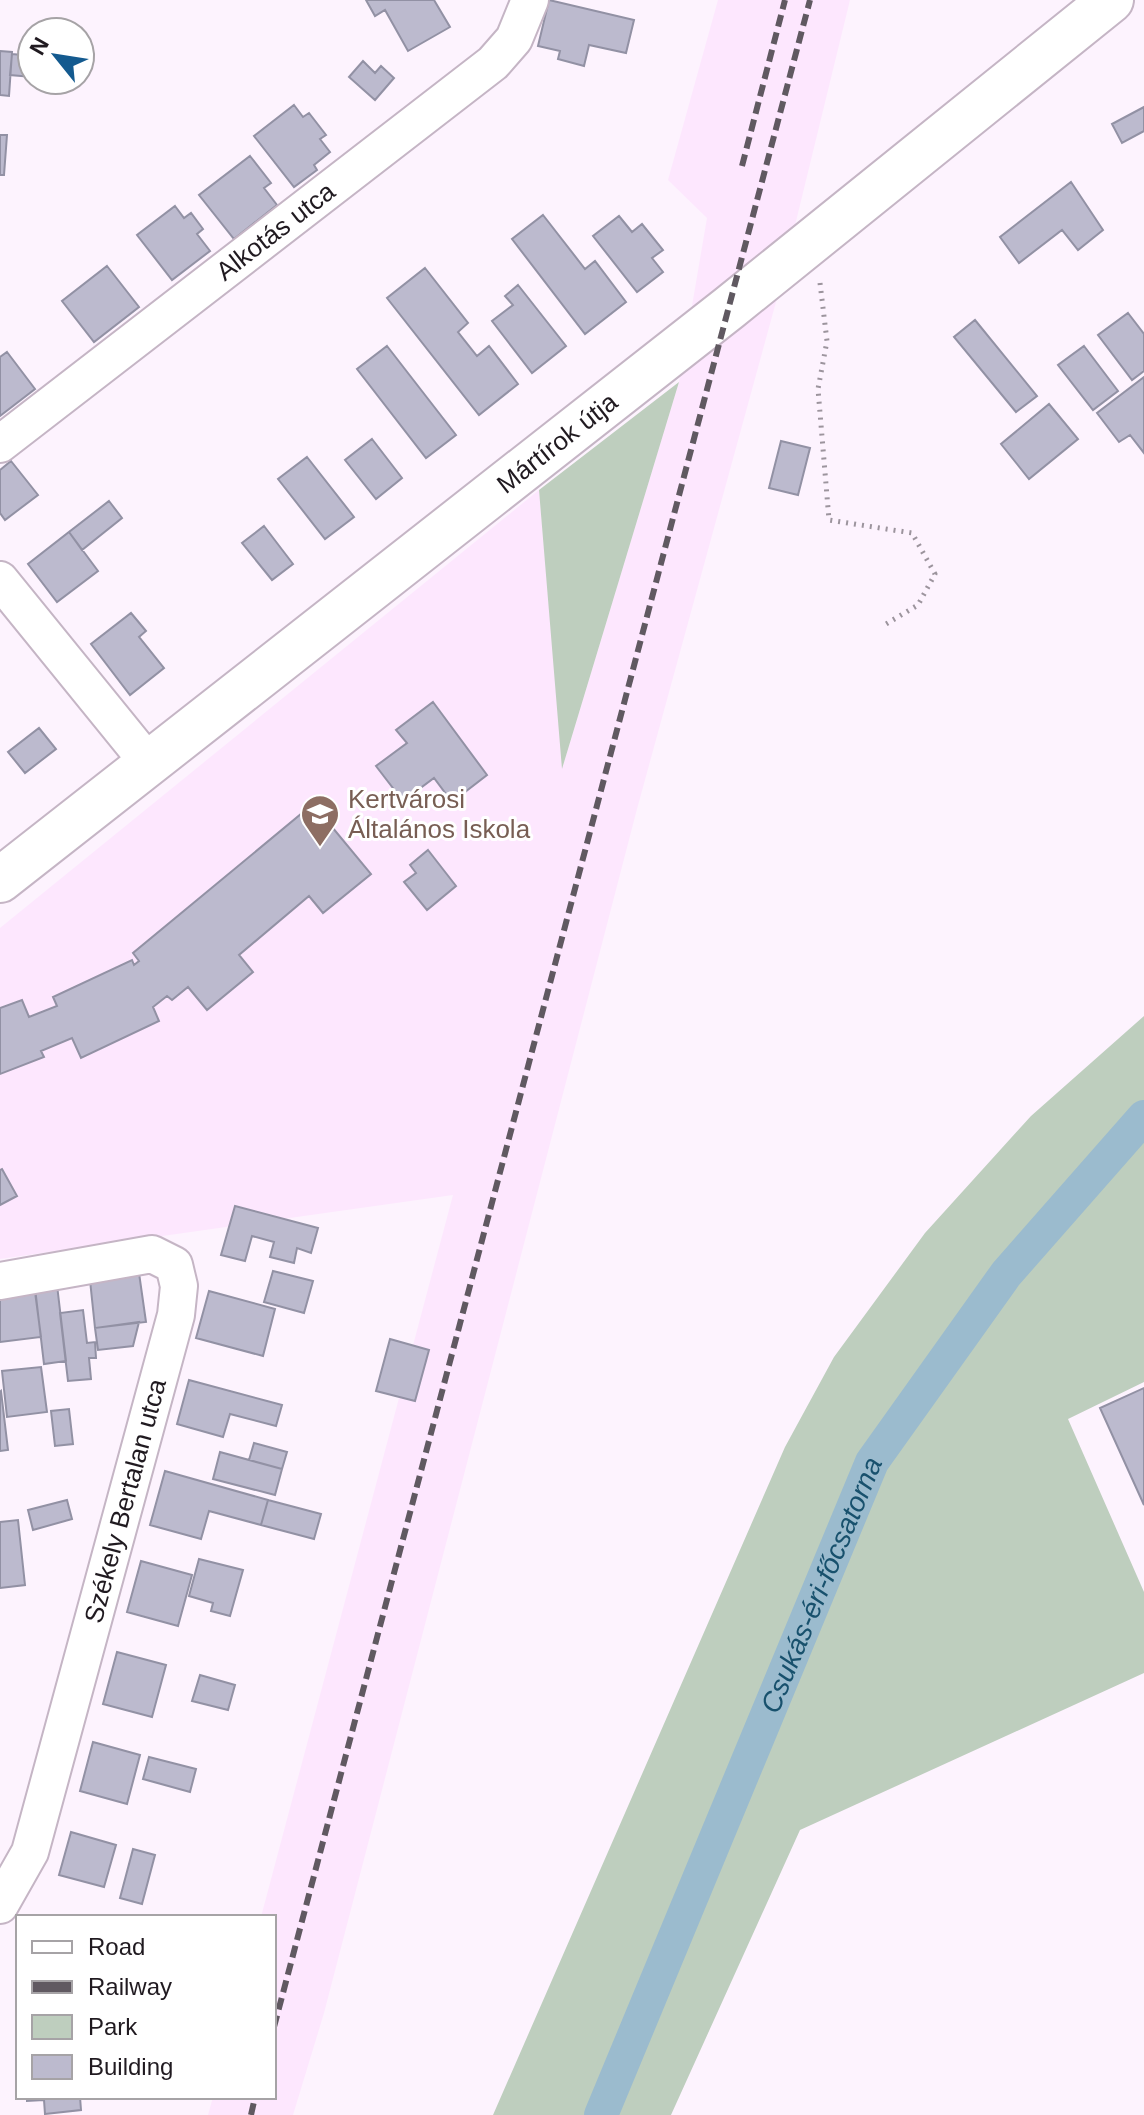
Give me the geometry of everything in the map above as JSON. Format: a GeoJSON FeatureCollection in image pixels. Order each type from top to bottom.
{"type":"FeatureCollection","features":[{"type":"Feature","properties":{"kind":"street","name":"Alkotás utca"},"geometry":{"type":"LineString","coordinates":[[0,444],[493,63],[514,39],[530,0]]}},
{"type":"Feature","properties":{"kind":"street","name":"Mártírok útja"},"geometry":{"type":"LineString","coordinates":[[0,880],[147,761],[811,243],[1111,0]]}},
{"type":"Feature","properties":{"kind":"street"},"geometry":{"type":"LineString","coordinates":[[0,580],[147,761]]}},
{"type":"Feature","properties":{"kind":"street","name":"Székely Bertalan utca"},"geometry":{"type":"LineString","coordinates":[[0,1281],[152,1254],[174,1265],[179,1286],[176,1315],[30,1852],[0,1905]]}},
{"type":"Feature","properties":{"kind":"path"},"geometry":{"type":"LineString","coordinates":[[811,243],[827,341],[818,389],[829,520],[912,533],[935,574],[918,605],[886,624]]}},
{"type":"Feature","properties":{"kind":"shaded area"},"geometry":{"type":"Polygon","coordinates":[[[718,0],[850,0],[779,291],[637,809],[324,2013],[293,2115],[208,2115],[212,2099],[276,2099],[276,1915],[262,1915],[453,1195],[0,1259],[0,928],[539,490],[563,766],[679,382],[707,218],[668,180],[718,0]]]}},
{"type":"Feature","properties":{"kind":"green space"},"geometry":{"type":"Polygon","coordinates":[[[679,382],[562,769],[539,490],[679,382]]]}},
{"type":"Feature","properties":{"kind":"green space"},"geometry":{"type":"Polygon","coordinates":[[[1144,1016],[1144,1382],[1068,1419],[1144,1592],[1144,1673],[800,1830],[671,2115],[493,2115],[785,1447],[834,1357],[925,1233],[1031,1116],[1144,1016]]]}},
{"type":"Feature","properties":{"kind":"building"},"geometry":{"type":"Polygon","coordinates":[[[366,0],[434,0],[450,27],[408,51],[385,10],[375,16],[366,0]]]}},
{"type":"Feature","properties":{"kind":"building"},"geometry":{"type":"Polygon","coordinates":[[[549,0],[634,20],[626,53],[589,45],[584,66],[558,59],[560,51],[538,46],[549,0]]]}},
{"type":"Feature","properties":{"kind":"building"},"geometry":{"type":"Polygon","coordinates":[[[0,51],[12,52],[9,96],[0,95],[0,51]]]}},
{"type":"Feature","properties":{"kind":"building"},"geometry":{"type":"Polygon","coordinates":[[[12,54],[16,54],[16,76],[10,75],[12,54]]]}},
{"type":"Feature","properties":{"kind":"building"},"geometry":{"type":"Polygon","coordinates":[[[363,61],[375,73],[381,66],[394,78],[375,100],[349,77],[363,61]]]}},
{"type":"Feature","properties":{"kind":"building"},"geometry":{"type":"Polygon","coordinates":[[[294,105],[303,117],[309,113],[326,135],[320,139],[330,152],[314,165],[317,170],[294,187],[254,136],[294,105]]]}},
{"type":"Feature","properties":{"kind":"building"},"geometry":{"type":"Polygon","coordinates":[[[1144,107],[1144,131],[1122,143],[1112,124],[1144,107]]]}},
{"type":"Feature","properties":{"kind":"building"},"geometry":{"type":"Polygon","coordinates":[[[0,135],[7,135],[4,175],[0,175],[0,135]]]}},
{"type":"Feature","properties":{"kind":"building"},"geometry":{"type":"Polygon","coordinates":[[[250,156],[271,183],[264,188],[277,205],[234,239],[199,195],[250,156]]]}},
{"type":"Feature","properties":{"kind":"building"},"geometry":{"type":"Polygon","coordinates":[[[1071,182],[1103,230],[1078,250],[1062,230],[1019,263],[1000,237],[1071,182]]]}},
{"type":"Feature","properties":{"kind":"building"},"geometry":{"type":"Polygon","coordinates":[[[175,206],[184,218],[191,213],[203,229],[197,234],[210,251],[172,280],[137,235],[175,206]]]}},
{"type":"Feature","properties":{"kind":"building"},"geometry":{"type":"Polygon","coordinates":[[[543,215],[585,269],[595,261],[626,302],[585,334],[512,239],[543,215]]]}},
{"type":"Feature","properties":{"kind":"building"},"geometry":{"type":"Polygon","coordinates":[[[619,216],[632,232],[642,224],[663,250],[652,258],[663,272],[637,292],[593,236],[619,216]]]}},
{"type":"Feature","properties":{"kind":"building"},"geometry":{"type":"Polygon","coordinates":[[[107,266],[139,307],[94,342],[62,301],[107,266]]]}},
{"type":"Feature","properties":{"kind":"building"},"geometry":{"type":"Polygon","coordinates":[[[425,268],[468,323],[458,332],[477,356],[489,346],[518,384],[479,415],[387,298],[425,268]]]}},
{"type":"Feature","properties":{"kind":"building"},"geometry":{"type":"Polygon","coordinates":[[[518,285],[566,346],[532,373],[492,321],[513,305],[505,296],[518,285]]]}},
{"type":"Feature","properties":{"kind":"building"},"geometry":{"type":"Polygon","coordinates":[[[1128,313],[1144,334],[1144,371],[1132,380],[1098,335],[1128,313]]]}},
{"type":"Feature","properties":{"kind":"building"},"geometry":{"type":"Polygon","coordinates":[[[975,320],[1037,396],[1016,412],[954,337],[975,320]]]}},
{"type":"Feature","properties":{"kind":"building"},"geometry":{"type":"Polygon","coordinates":[[[387,346],[456,435],[426,458],[357,369],[387,346]]]}},
{"type":"Feature","properties":{"kind":"building"},"geometry":{"type":"Polygon","coordinates":[[[1084,346],[1118,391],[1093,410],[1058,365],[1084,346]]]}},
{"type":"Feature","properties":{"kind":"building"},"geometry":{"type":"Polygon","coordinates":[[[7,352],[35,389],[0,416],[0,357],[7,352]]]}},
{"type":"Feature","properties":{"kind":"building"},"geometry":{"type":"Polygon","coordinates":[[[1144,377],[1144,453],[1130,435],[1119,442],[1097,413],[1144,377]]]}},
{"type":"Feature","properties":{"kind":"building"},"geometry":{"type":"Polygon","coordinates":[[[1049,404],[1078,439],[1029,479],[1001,444],[1049,404]]]}},
{"type":"Feature","properties":{"kind":"building"},"geometry":{"type":"Polygon","coordinates":[[[372,439],[402,478],[376,499],[345,460],[372,439]]]}},
{"type":"Feature","properties":{"kind":"building"},"geometry":{"type":"Polygon","coordinates":[[[781,441],[810,448],[798,495],[769,488],[781,441]]]}},
{"type":"Feature","properties":{"kind":"building"},"geometry":{"type":"Polygon","coordinates":[[[307,457],[354,517],[325,539],[278,479],[307,457]]]}},
{"type":"Feature","properties":{"kind":"building"},"geometry":{"type":"Polygon","coordinates":[[[11,461],[38,495],[5,520],[0,513],[0,470],[11,461]]]}},
{"type":"Feature","properties":{"kind":"building"},"geometry":{"type":"Polygon","coordinates":[[[109,501],[122,518],[82,550],[69,532],[109,501]]]}},
{"type":"Feature","properties":{"kind":"building"},"geometry":{"type":"Polygon","coordinates":[[[264,526],[293,564],[272,580],[242,543],[264,526]]]}},
{"type":"Feature","properties":{"kind":"building"},"geometry":{"type":"Polygon","coordinates":[[[69,532],[98,571],[57,602],[28,564],[69,532]]]}},
{"type":"Feature","properties":{"kind":"building"},"geometry":{"type":"Polygon","coordinates":[[[131,613],[146,631],[139,637],[164,668],[130,695],[91,644],[131,613]]]}},
{"type":"Feature","properties":{"kind":"building"},"geometry":{"type":"Polygon","coordinates":[[[433,702],[487,775],[452,802],[434,778],[403,801],[376,766],[407,743],[396,730],[433,702]]]}},
{"type":"Feature","properties":{"kind":"building"},"geometry":{"type":"Polygon","coordinates":[[[39,728],[56,749],[25,773],[8,752],[39,728]]]}},
{"type":"Feature","properties":{"kind":"building"},"geometry":{"type":"Polygon","coordinates":[[[313,804],[371,874],[323,913],[309,896],[239,955],[253,972],[207,1010],[188,987],[172,1000],[167,996],[153,1007],[159,1021],[81,1058],[72,1038],[41,1051],[44,1057],[0,1074],[0,1008],[22,1000],[29,1017],[57,1006],[53,997],[132,960],[134,965],[139,961],[133,953],[313,804]]]}},
{"type":"Feature","properties":{"kind":"building"},"geometry":{"type":"Polygon","coordinates":[[[428,850],[456,886],[427,910],[404,882],[416,873],[410,865],[428,850]]]}},
{"type":"Feature","properties":{"kind":"building"},"geometry":{"type":"Polygon","coordinates":[[[0,1170],[17,1196],[0,1205],[0,1170]]]}},
{"type":"Feature","properties":{"kind":"building"},"geometry":{"type":"Polygon","coordinates":[[[235,1206],[318,1228],[311,1253],[297,1248],[294,1263],[270,1257],[274,1242],[252,1236],[245,1261],[221,1255],[235,1206]]]}},
{"type":"Feature","properties":{"kind":"building"},"geometry":{"type":"Polygon","coordinates":[[[273,1271],[313,1281],[304,1313],[264,1302],[273,1271]]]}},
{"type":"Feature","properties":{"kind":"building"},"geometry":{"type":"Polygon","coordinates":[[[139,1273],[146,1322],[95,1328],[90,1280],[139,1273]]]}},
{"type":"Feature","properties":{"kind":"building"},"geometry":{"type":"Polygon","coordinates":[[[34,1284],[41,1337],[0,1342],[0,1289],[34,1284]]]}},
{"type":"Feature","properties":{"kind":"building"},"geometry":{"type":"Polygon","coordinates":[[[57,1285],[66,1361],[44,1364],[35,1288],[57,1285]]]}},
{"type":"Feature","properties":{"kind":"building"},"geometry":{"type":"Polygon","coordinates":[[[209,1291],[275,1309],[263,1356],[196,1338],[209,1291]]]}},
{"type":"Feature","properties":{"kind":"building"},"geometry":{"type":"Polygon","coordinates":[[[83,1310],[87,1343],[95,1342],[96,1358],[89,1358],[91,1379],[68,1381],[60,1313],[83,1310]]]}},
{"type":"Feature","properties":{"kind":"building"},"geometry":{"type":"Polygon","coordinates":[[[139,1322],[133,1346],[98,1350],[95,1328],[139,1322]]]}},
{"type":"Feature","properties":{"kind":"building"},"geometry":{"type":"Polygon","coordinates":[[[390,1339],[429,1350],[415,1401],[376,1391],[390,1339]]]}},
{"type":"Feature","properties":{"kind":"building"},"geometry":{"type":"Polygon","coordinates":[[[41,1367],[47,1412],[7,1417],[2,1371],[41,1367]]]}},
{"type":"Feature","properties":{"kind":"building"},"geometry":{"type":"Polygon","coordinates":[[[189,1380],[282,1405],[276,1426],[230,1414],[223,1437],[177,1424],[189,1380]]]}},
{"type":"Feature","properties":{"kind":"building"},"geometry":{"type":"Polygon","coordinates":[[[1144,1388],[1144,1505],[1100,1408],[1144,1388]]]}},
{"type":"Feature","properties":{"kind":"building"},"geometry":{"type":"Polygon","coordinates":[[[0,1392],[8,1450],[0,1451],[0,1392]]]}},
{"type":"Feature","properties":{"kind":"building"},"geometry":{"type":"Polygon","coordinates":[[[69,1409],[73,1444],[55,1446],[51,1411],[69,1409]]]}},
{"type":"Feature","properties":{"kind":"building"},"geometry":{"type":"Polygon","coordinates":[[[254,1443],[287,1452],[282,1469],[249,1460],[254,1443]]]}},
{"type":"Feature","properties":{"kind":"building"},"geometry":{"type":"Polygon","coordinates":[[[220,1452],[282,1469],[275,1495],[213,1479],[220,1452]]]}},
{"type":"Feature","properties":{"kind":"building"},"geometry":{"type":"Polygon","coordinates":[[[165,1471],[268,1500],[261,1525],[209,1511],[201,1539],[150,1525],[165,1471]]]}},
{"type":"Feature","properties":{"kind":"building"},"geometry":{"type":"Polygon","coordinates":[[[67,1500],[72,1519],[33,1530],[28,1510],[67,1500]]]}},
{"type":"Feature","properties":{"kind":"building"},"geometry":{"type":"Polygon","coordinates":[[[268,1500],[321,1514],[314,1539],[261,1525],[268,1500]]]}},
{"type":"Feature","properties":{"kind":"building"},"geometry":{"type":"Polygon","coordinates":[[[18,1520],[25,1585],[0,1588],[0,1522],[18,1520]]]}},
{"type":"Feature","properties":{"kind":"building"},"geometry":{"type":"Polygon","coordinates":[[[199,1559],[243,1570],[230,1616],[211,1611],[213,1603],[189,1596],[199,1559]]]}},
{"type":"Feature","properties":{"kind":"building"},"geometry":{"type":"Polygon","coordinates":[[[141,1561],[192,1575],[178,1626],[127,1612],[141,1561]]]}},
{"type":"Feature","properties":{"kind":"building"},"geometry":{"type":"Polygon","coordinates":[[[117,1652],[166,1665],[152,1717],[103,1704],[117,1652]]]}},
{"type":"Feature","properties":{"kind":"building"},"geometry":{"type":"Polygon","coordinates":[[[200,1675],[235,1685],[228,1710],[192,1701],[200,1675]]]}},
{"type":"Feature","properties":{"kind":"building"},"geometry":{"type":"Polygon","coordinates":[[[93,1742],[140,1755],[127,1804],[80,1791],[93,1742]]]}},
{"type":"Feature","properties":{"kind":"building"},"geometry":{"type":"Polygon","coordinates":[[[149,1757],[196,1769],[190,1792],[143,1779],[149,1757]]]}},
{"type":"Feature","properties":{"kind":"building"},"geometry":{"type":"Polygon","coordinates":[[[71,1832],[116,1845],[104,1887],[59,1875],[71,1832]]]}},
{"type":"Feature","properties":{"kind":"building"},"geometry":{"type":"Polygon","coordinates":[[[133,1849],[155,1855],[142,1904],[120,1898],[133,1849]]]}},
{"type":"Feature","properties":{"kind":"building"},"geometry":{"type":"Polygon","coordinates":[[[27,2099],[80,2099],[81,2110],[45,2114],[44,2100],[27,2099]]]}},
{"type":"Feature","properties":{"kind":"waterway","name":"Csukás-éri-főcsatorna"},"geometry":{"type":"LineString","coordinates":[[601,2115],[872,1462],[1006,1274],[1144,1117]]}},
{"type":"Feature","properties":{"kind":"railway"},"geometry":{"type":"LineString","coordinates":[[742,166],[785,0]]}},
{"type":"Feature","properties":{"kind":"railway"},"geometry":{"type":"LineString","coordinates":[[276,2019],[810,0]]}},
{"type":"Feature","properties":{"kind":"railway"},"geometry":{"type":"LineString","coordinates":[[251,2115],[255,2099]]}},
{"type":"Feature","properties":{"kind":"place","name":"Kertvárosi Általános Iskola"},"geometry":{"type":"Point","coordinates":[320,848]}}]}
